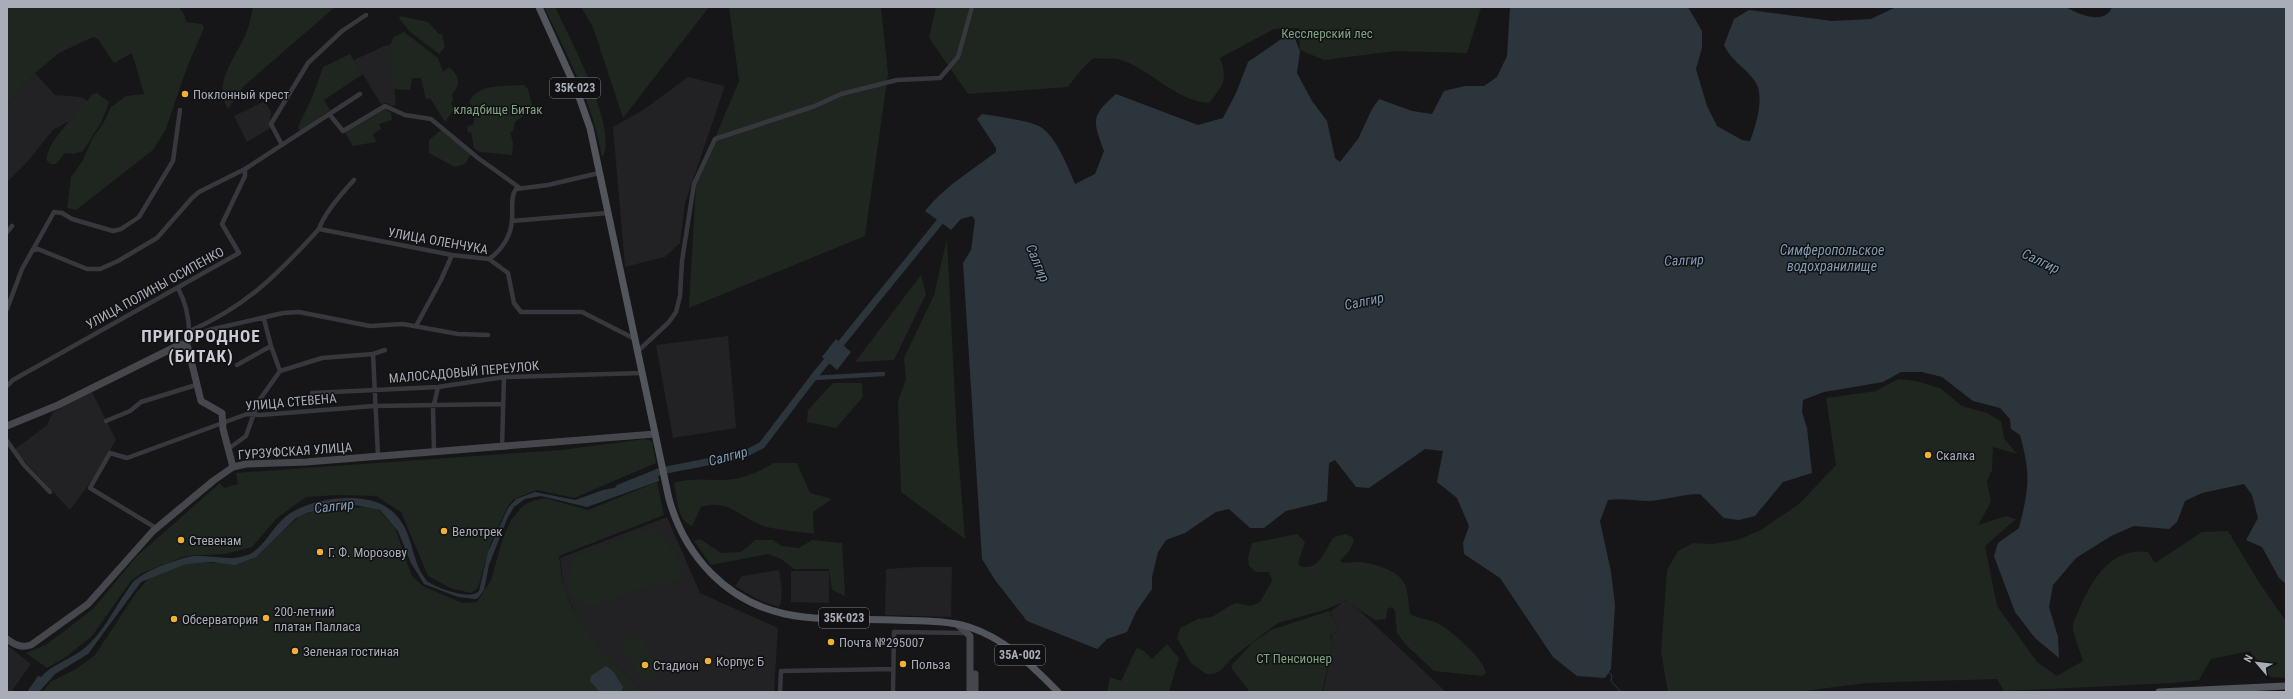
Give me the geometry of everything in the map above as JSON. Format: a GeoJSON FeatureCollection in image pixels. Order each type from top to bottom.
{"type":"FeatureCollection","features":[{"type":"Feature","properties":{"kind":"main road","name":"35К-023"},"geometry":{"type":"LineString","coordinates":[[539,7],[577,91],[590,128],[665,482],[674,516],[694,554],[719,582],[735,592],[770,609],[801,616],[958,625],[975,630],[1017,657],[1053,692]]}},
{"type":"Feature","properties":{"kind":"main road"},"geometry":{"type":"LineString","coordinates":[[7,426],[78,396],[181,344],[188,348],[201,401],[222,413],[228,449],[234,467]]}},
{"type":"Feature","properties":{"kind":"main road","name":"ГУРЗУФСКАЯ УЛИЦА"},"geometry":{"type":"LineString","coordinates":[[7,639],[17,646],[31,645],[79,611],[88,604],[156,528],[213,481],[234,467],[246,464],[502,448],[655,434]]}},
{"type":"Feature","properties":{"kind":"main road"},"geometry":{"type":"LineString","coordinates":[[958,625],[967,633],[970,643],[970,692]]}},
{"type":"Feature","properties":{"kind":"main road"},"geometry":{"type":"LineString","coordinates":[[975,630],[975,692]]}},
{"type":"Feature","properties":{"kind":"main road","name":"35А-002"},"geometry":{"type":"LineString","coordinates":[[975,630],[992,637],[1014,651],[1058,692]]}},
{"type":"Feature","properties":{"kind":"main road"},"geometry":{"type":"LineString","coordinates":[[2159,692],[2284,688]]}},
{"type":"Feature","properties":{"kind":"street"},"geometry":{"type":"LineString","coordinates":[[637,352],[669,322],[676,312],[680,296],[682,261],[694,184],[715,139],[815,106],[841,94],[898,80],[940,78],[958,57],[972,7]]}},
{"type":"Feature","properties":{"kind":"street"},"geometry":{"type":"LineString","coordinates":[[282,146],[271,124],[308,63],[342,31],[366,15]]}},
{"type":"Feature","properties":{"kind":"street"},"geometry":{"type":"LineString","coordinates":[[34,250],[38,249],[87,269],[100,269],[118,261],[157,238],[199,192],[245,169],[327,115],[330,115],[360,94]]}},
{"type":"Feature","properties":{"kind":"street"},"geometry":{"type":"LineString","coordinates":[[330,115],[343,131],[385,106],[405,115],[426,117],[437,123],[478,158],[520,188]]}},
{"type":"Feature","properties":{"kind":"street"},"geometry":{"type":"LineString","coordinates":[[7,309],[22,269],[54,212],[62,213],[72,219],[113,231],[121,229],[139,217],[173,161],[180,110]]}},
{"type":"Feature","properties":{"kind":"street","name":"УЛИЦА ПОЛИНЫ ОСИПЕНКО"},"geometry":{"type":"LineString","coordinates":[[7,386],[12,380],[239,253],[222,224],[245,176],[245,169]]}},
{"type":"Feature","properties":{"kind":"street"},"geometry":{"type":"LineString","coordinates":[[489,259],[503,246],[512,221],[513,194],[520,188],[548,185],[599,173]]}},
{"type":"Feature","properties":{"kind":"street"},"geometry":{"type":"LineString","coordinates":[[190,331],[217,319],[266,285],[319,229],[321,222],[354,180]]}},
{"type":"Feature","properties":{"kind":"street"},"geometry":{"type":"LineString","coordinates":[[512,221],[608,212]]}},
{"type":"Feature","properties":{"kind":"street"},"geometry":{"type":"LineString","coordinates":[[7,232],[12,226]]}},
{"type":"Feature","properties":{"kind":"street","name":"УЛИЦА ОЛЕНЧУКА"},"geometry":{"type":"LineString","coordinates":[[319,229],[452,255],[489,259],[508,274],[514,303],[521,312],[582,312],[634,339]]}},
{"type":"Feature","properties":{"kind":"street"},"geometry":{"type":"LineString","coordinates":[[416,326],[441,280],[452,255]]}},
{"type":"Feature","properties":{"kind":"street"},"geometry":{"type":"LineString","coordinates":[[178,288],[185,304],[190,331],[188,348]]}},
{"type":"Feature","properties":{"kind":"street"},"geometry":{"type":"LineString","coordinates":[[181,344],[209,330],[264,319],[283,313],[299,312],[370,326],[416,326],[443,332],[488,336]]}},
{"type":"Feature","properties":{"kind":"street"},"geometry":{"type":"LineString","coordinates":[[264,319],[271,346],[280,371]]}},
{"type":"Feature","properties":{"kind":"street"},"geometry":{"type":"LineString","coordinates":[[190,331],[196,337]]}},
{"type":"Feature","properties":{"kind":"street"},"geometry":{"type":"LineString","coordinates":[[237,365],[271,346]]}},
{"type":"Feature","properties":{"kind":"street"},"geometry":{"type":"LineString","coordinates":[[228,449],[246,436],[258,402],[280,371],[322,358],[373,354],[385,350]]}},
{"type":"Feature","properties":{"kind":"street"},"geometry":{"type":"LineString","coordinates":[[373,354],[373,390],[378,456]]}},
{"type":"Feature","properties":{"kind":"street","name":"МАЛОСАДОВЫЙ ПЕРЕУЛОК"},"geometry":{"type":"LineString","coordinates":[[312,393],[438,387],[504,377],[642,373]]}},
{"type":"Feature","properties":{"kind":"street"},"geometry":{"type":"LineString","coordinates":[[502,448],[504,377]]}},
{"type":"Feature","properties":{"kind":"street"},"geometry":{"type":"LineString","coordinates":[[106,421],[130,411],[141,402],[196,385]]}},
{"type":"Feature","properties":{"kind":"street"},"geometry":{"type":"LineString","coordinates":[[434,452],[434,404],[438,387]]}},
{"type":"Feature","properties":{"kind":"street","name":"УЛИЦА СТЕВЕНА"},"geometry":{"type":"LineString","coordinates":[[156,528],[90,488],[110,453],[127,458],[247,414],[254,415],[374,406],[503,404]]}},
{"type":"Feature","properties":{"kind":"street"},"geometry":{"type":"LineString","coordinates":[[7,441],[24,465],[50,492]]}},
{"type":"Feature","properties":{"kind":"street"},"geometry":{"type":"LineString","coordinates":[[893,692],[894,632],[967,633]]}},
{"type":"Feature","properties":{"kind":"street"},"geometry":{"type":"LineString","coordinates":[[780,692],[781,671],[893,669]]}},
{"type":"Feature","properties":{"kind":"shaded area"},"geometry":{"type":"Polygon","coordinates":[[[390,45],[396,105],[392,106],[387,103],[381,104],[354,60],[384,46],[390,45]]]}},
{"type":"Feature","properties":{"kind":"shaded area"},"geometry":{"type":"Polygon","coordinates":[[[35,73],[55,95],[81,97],[88,101],[73,119],[53,130],[27,162],[7,182],[7,104],[35,73]]]}},
{"type":"Feature","properties":{"kind":"shaded area"},"geometry":{"type":"Polygon","coordinates":[[[688,77],[725,86],[685,203],[680,243],[665,257],[625,267],[613,127],[643,110],[688,77]]]}},
{"type":"Feature","properties":{"kind":"shaded area"},"geometry":{"type":"Polygon","coordinates":[[[263,102],[268,106],[271,112],[270,128],[247,142],[234,116],[263,102]]]}},
{"type":"Feature","properties":{"kind":"shaded area"},"geometry":{"type":"Polygon","coordinates":[[[728,336],[736,428],[673,438],[656,345],[728,336]]]}},
{"type":"Feature","properties":{"kind":"shaded area"},"geometry":{"type":"Polygon","coordinates":[[[92,392],[116,440],[95,476],[70,510],[14,450],[47,425],[53,412],[92,392]]]}},
{"type":"Feature","properties":{"kind":"shaded area"},"geometry":{"type":"Polygon","coordinates":[[[667,517],[700,593],[778,628],[774,692],[643,692],[596,646],[577,617],[564,589],[560,558],[667,517]]]}},
{"type":"Feature","properties":{"kind":"shaded area"},"geometry":{"type":"Polygon","coordinates":[[[952,567],[951,617],[885,615],[886,569],[952,567]]]}},
{"type":"Feature","properties":{"kind":"shaded area"},"geometry":{"type":"Polygon","coordinates":[[[779,570],[782,590],[781,603],[778,607],[757,599],[735,586],[742,576],[779,570]]]}},
{"type":"Feature","properties":{"kind":"shaded area"},"geometry":{"type":"Polygon","coordinates":[[[791,571],[829,571],[829,603],[791,602],[791,571]]]}},
{"type":"Feature","properties":{"kind":"shaded area"},"geometry":{"type":"Polygon","coordinates":[[[1343,602],[1348,602],[1360,611],[1446,692],[1323,692],[1333,644],[1331,635],[1339,631],[1330,612],[1343,602]]]}},
{"type":"Feature","properties":{"kind":"shaded area"},"geometry":{"type":"Polygon","coordinates":[[[7,645],[31,664],[11,692],[7,692],[7,645]]]}},
{"type":"Feature","properties":{"kind":"green space"},"geometry":{"type":"Polygon","coordinates":[[[7,7],[179,7],[185,16],[186,22],[202,24],[204,28],[186,70],[166,129],[153,150],[76,210],[67,208],[71,177],[82,162],[92,139],[104,122],[111,107],[126,96],[144,94],[132,53],[114,63],[98,39],[93,37],[59,53],[35,73],[7,104],[7,7]]]}},
{"type":"Feature","properties":{"kind":"green space"},"geometry":{"type":"Polygon","coordinates":[[[253,7],[335,7],[244,86],[228,109],[224,99],[224,79],[247,31],[253,7]]]}},
{"type":"Feature","properties":{"kind":"green space"},"geometry":{"type":"Polygon","coordinates":[[[544,7],[555,7],[581,61],[599,106],[604,127],[606,145],[602,158],[593,119],[579,81],[544,7]]]}},
{"type":"Feature","properties":{"kind":"green space"},"geometry":{"type":"Polygon","coordinates":[[[581,7],[709,7],[623,118],[593,27],[581,7]]]}},
{"type":"Feature","properties":{"kind":"green space"},"geometry":{"type":"Polygon","coordinates":[[[729,7],[881,7],[888,74],[865,236],[689,308],[696,183],[739,81],[729,7]]]}},
{"type":"Feature","properties":{"kind":"green space","name":"Кесслерский лес"},"geometry":{"type":"Polygon","coordinates":[[[936,7],[1481,8],[1467,53],[1395,51],[1324,60],[1300,50],[1299,28],[1274,29],[1220,58],[1224,78],[1218,92],[1209,103],[1185,97],[1130,63],[1118,59],[1093,58],[1081,70],[1068,87],[968,94],[929,38],[936,7]]]}},
{"type":"Feature","properties":{"kind":"green space"},"geometry":{"type":"Polygon","coordinates":[[[400,16],[428,22],[439,34],[442,34],[445,47],[439,54],[409,31],[399,18],[400,16]]]}},
{"type":"Feature","properties":{"kind":"green space"},"geometry":{"type":"Polygon","coordinates":[[[404,32],[438,58],[443,72],[449,67],[457,77],[458,83],[452,94],[453,100],[451,103],[454,109],[445,122],[430,98],[426,100],[421,78],[412,78],[410,90],[393,89],[390,45],[394,37],[404,32]]]}},
{"type":"Feature","properties":{"kind":"green space"},"geometry":{"type":"Polygon","coordinates":[[[350,54],[363,74],[324,100],[330,110],[300,131],[298,127],[313,95],[323,67],[350,54]]]}},
{"type":"Feature","properties":{"kind":"green space","name":"кладбище Битак"},"geometry":{"type":"Polygon","coordinates":[[[524,85],[528,89],[533,109],[515,122],[513,131],[510,132],[513,143],[512,155],[479,152],[474,148],[471,132],[468,133],[467,126],[473,125],[476,109],[469,103],[473,96],[478,92],[492,87],[524,85]]]}},
{"type":"Feature","properties":{"kind":"green space"},"geometry":{"type":"Polygon","coordinates":[[[97,93],[109,102],[102,121],[83,151],[74,154],[65,153],[56,164],[51,164],[47,161],[51,145],[92,94],[97,93]]]}},
{"type":"Feature","properties":{"kind":"green space"},"geometry":{"type":"Polygon","coordinates":[[[386,108],[387,111],[391,112],[392,120],[379,124],[381,129],[373,134],[376,142],[353,146],[344,131],[378,110],[386,108]]]}},
{"type":"Feature","properties":{"kind":"green space"},"geometry":{"type":"Polygon","coordinates":[[[441,130],[471,154],[465,164],[455,167],[429,153],[429,140],[441,130]]]}},
{"type":"Feature","properties":{"kind":"green space"},"geometry":{"type":"Polygon","coordinates":[[[947,239],[957,439],[965,539],[901,492],[898,401],[906,379],[904,358],[934,295],[947,239]]]}},
{"type":"Feature","properties":{"kind":"green space"},"geometry":{"type":"Polygon","coordinates":[[[921,275],[926,294],[894,360],[855,362],[921,275]]]}},
{"type":"Feature","properties":{"kind":"green space"},"geometry":{"type":"Polygon","coordinates":[[[1898,379],[1916,381],[1940,388],[1962,406],[1987,413],[2001,421],[2004,438],[2017,454],[1993,447],[1992,470],[1987,481],[1991,502],[1978,525],[2006,516],[2016,519],[1985,546],[1997,606],[2037,662],[2057,676],[2083,661],[2073,625],[2086,594],[2092,584],[2106,566],[2115,559],[2125,554],[2148,552],[2155,563],[2202,532],[2228,531],[2260,584],[2286,621],[2286,678],[2270,677],[2250,651],[2211,659],[2199,680],[2173,683],[2004,691],[1997,679],[1866,683],[1797,692],[1668,692],[1661,652],[1667,570],[1678,551],[1693,543],[1712,544],[1737,540],[1759,531],[1799,504],[1836,465],[1826,398],[1876,391],[1898,379]]]}},
{"type":"Feature","properties":{"kind":"green space"},"geometry":{"type":"Polygon","coordinates":[[[833,383],[862,383],[863,397],[836,428],[807,422],[808,410],[833,383]]]}},
{"type":"Feature","properties":{"kind":"green space"},"geometry":{"type":"Polygon","coordinates":[[[645,439],[652,441],[656,463],[574,498],[537,490],[514,499],[508,506],[490,545],[478,588],[471,593],[450,588],[428,576],[401,512],[376,496],[338,495],[306,497],[277,518],[252,547],[225,554],[186,556],[142,573],[131,581],[92,636],[66,657],[47,668],[26,653],[47,644],[93,609],[137,556],[220,483],[224,488],[238,484],[236,473],[561,450],[645,439]]]}},
{"type":"Feature","properties":{"kind":"green space"},"geometry":{"type":"Polygon","coordinates":[[[774,463],[797,463],[810,493],[832,499],[813,512],[814,534],[767,527],[750,520],[736,511],[720,505],[701,507],[692,526],[683,519],[678,508],[674,483],[691,480],[735,479],[755,473],[774,463]]]}},
{"type":"Feature","properties":{"kind":"green space"},"geometry":{"type":"Polygon","coordinates":[[[657,482],[664,515],[559,556],[564,586],[571,605],[579,619],[588,633],[608,657],[643,692],[43,692],[50,682],[76,669],[95,655],[136,593],[149,578],[171,568],[187,563],[217,563],[255,556],[300,516],[321,509],[365,507],[379,510],[395,528],[412,576],[423,586],[462,603],[477,602],[491,580],[503,538],[511,520],[523,506],[532,501],[545,498],[588,510],[657,482]]]}},
{"type":"Feature","properties":{"kind":"green space"},"geometry":{"type":"Polygon","coordinates":[[[650,529],[662,533],[683,570],[682,577],[672,583],[645,587],[594,606],[583,604],[571,595],[568,580],[577,555],[650,529]]]}},
{"type":"Feature","properties":{"kind":"green space"},"geometry":{"type":"Polygon","coordinates":[[[1297,534],[1305,542],[1298,563],[1300,566],[1307,567],[1312,566],[1321,559],[1334,537],[1346,534],[1352,537],[1354,541],[1349,551],[1340,561],[1345,563],[1358,562],[1372,564],[1395,573],[1405,585],[1410,614],[1436,622],[1452,633],[1480,660],[1486,673],[1482,676],[1434,671],[1405,644],[1397,633],[1395,611],[1392,607],[1387,609],[1386,619],[1375,620],[1346,601],[1324,610],[1278,623],[1233,657],[1220,671],[1214,674],[1206,674],[1191,663],[1177,638],[1180,628],[1198,619],[1212,617],[1236,603],[1251,606],[1260,602],[1272,581],[1269,572],[1256,572],[1249,566],[1248,557],[1252,543],[1297,534]]]}},
{"type":"Feature","properties":{"kind":"green space"},"geometry":{"type":"Polygon","coordinates":[[[700,539],[721,553],[741,552],[755,540],[773,540],[781,546],[799,548],[812,540],[842,543],[845,596],[832,590],[829,569],[794,569],[781,559],[768,554],[711,565],[694,541],[700,539]]]}},
{"type":"Feature","properties":{"kind":"green space","name":"СТ Пенсионер"},"geometry":{"type":"Polygon","coordinates":[[[1329,611],[1339,631],[1330,635],[1333,644],[1322,692],[1250,692],[1232,669],[1232,665],[1252,643],[1271,630],[1329,611]]]}},
{"type":"Feature","properties":{"kind":"green space","name":"Стадион"},"geometry":{"type":"Polygon","coordinates":[[[640,634],[663,672],[644,683],[621,646],[640,634]]]}},
{"type":"Feature","properties":{"kind":"green space"},"geometry":{"type":"Polygon","coordinates":[[[1167,644],[1179,658],[1169,692],[1107,692],[1110,677],[1121,681],[1137,648],[1144,651],[1152,659],[1167,644]]]}},
{"type":"Feature","properties":{"kind":"water","name":"Симферопольское водохранилище"},"geometry":{"type":"Polygon","coordinates":[[[1510,7],[1688,7],[1702,31],[1702,48],[1696,69],[1707,106],[1717,126],[1742,140],[1750,141],[1759,110],[1760,102],[1758,86],[1750,75],[1734,60],[1724,45],[1734,19],[1749,10],[1832,21],[1871,19],[1896,7],[2066,7],[2077,13],[2090,17],[2097,17],[2108,13],[2112,7],[2286,7],[2286,584],[2279,578],[2262,547],[2246,540],[2258,518],[2252,495],[2244,484],[2202,493],[2185,501],[2177,522],[2169,529],[2134,526],[2111,536],[2076,558],[2053,585],[2049,607],[2058,637],[2059,658],[2035,638],[2015,612],[1994,556],[1998,543],[2019,528],[2025,502],[2027,492],[2027,471],[2024,449],[2020,435],[2011,429],[2010,419],[2000,408],[1973,401],[1942,377],[1922,372],[1901,372],[1883,382],[1824,392],[1803,400],[1802,412],[1807,428],[1812,473],[1783,482],[1755,516],[1739,520],[1724,518],[1700,494],[1649,501],[1618,499],[1608,500],[1600,521],[1611,572],[1615,605],[1611,669],[1605,678],[1577,676],[1553,657],[1500,578],[1464,554],[1463,543],[1469,526],[1457,498],[1437,482],[1443,451],[1425,449],[1369,488],[1356,487],[1335,460],[1329,463],[1327,501],[1286,511],[1264,528],[1250,528],[1229,509],[1216,512],[1185,533],[1166,540],[1158,552],[1152,577],[1152,589],[1136,612],[1127,632],[1107,639],[1097,649],[1027,621],[995,580],[982,559],[963,263],[971,250],[975,220],[972,216],[961,219],[951,230],[925,211],[950,186],[996,152],[996,148],[977,119],[982,114],[1004,117],[1031,123],[1042,128],[1052,138],[1057,146],[1066,162],[1075,184],[1095,174],[1104,151],[1096,125],[1096,120],[1102,108],[1116,94],[1198,125],[1223,118],[1236,93],[1248,62],[1287,35],[1293,34],[1300,51],[1297,73],[1312,101],[1327,121],[1335,158],[1340,162],[1358,139],[1372,109],[1379,99],[1412,111],[1432,114],[1444,91],[1465,86],[1484,86],[1497,77],[1507,56],[1510,7]]]}},
{"type":"Feature","properties":{"kind":"water"},"geometry":{"type":"Polygon","coordinates":[[[836,339],[851,352],[837,370],[822,357],[836,339]]]}},
{"type":"Feature","properties":{"kind":"water"},"geometry":{"type":"Polygon","coordinates":[[[657,468],[659,481],[587,507],[541,496],[525,499],[514,507],[507,519],[489,565],[484,590],[478,598],[475,599],[458,597],[424,584],[411,563],[398,531],[380,510],[355,505],[325,508],[307,513],[296,518],[256,557],[235,565],[212,562],[186,564],[141,582],[88,654],[55,674],[39,692],[27,692],[38,676],[41,677],[46,672],[86,647],[91,642],[106,624],[131,585],[139,577],[158,567],[192,556],[232,558],[247,555],[262,544],[283,519],[292,512],[304,506],[331,499],[345,498],[359,498],[383,505],[394,513],[407,532],[421,573],[428,582],[446,590],[469,595],[475,594],[479,591],[488,552],[508,508],[516,499],[535,492],[575,500],[603,490],[639,483],[652,475],[657,468]]]}},
{"type":"Feature","properties":{"kind":"water"},"geometry":{"type":"Polygon","coordinates":[[[606,666],[614,672],[618,678],[623,687],[621,692],[600,692],[590,681],[591,676],[606,666]]]}},
{"type":"Feature","properties":{"kind":"waterway","name":"Салгир"},"geometry":{"type":"LineString","coordinates":[[619,488],[661,471],[743,455],[762,445],[813,378],[946,214]]}},
{"type":"Feature","properties":{"kind":"waterway"},"geometry":{"type":"LineString","coordinates":[[813,378],[883,374]]}},
{"type":"Feature","properties":{"kind":"waterway"},"geometry":{"type":"LineString","coordinates":[[1608,672],[1612,675],[1611,681],[1621,692]]}},
{"type":"Feature","properties":{"kind":"place","name":"Поклонный крест"},"geometry":{"type":"Point","coordinates":[185,94]}},
{"type":"Feature","properties":{"kind":"place","name":"Скалка"},"geometry":{"type":"Point","coordinates":[1928,455]}},
{"type":"Feature","properties":{"kind":"place","name":"Велотрек"},"geometry":{"type":"Point","coordinates":[444,531]}},
{"type":"Feature","properties":{"kind":"place","name":"Стевенам"},"geometry":{"type":"Point","coordinates":[181,540]}},
{"type":"Feature","properties":{"kind":"place","name":"Г. Ф. Морозову"},"geometry":{"type":"Point","coordinates":[320,552]}},
{"type":"Feature","properties":{"kind":"place","name":"200-летний платан Палласа"},"geometry":{"type":"Point","coordinates":[266,618]}},
{"type":"Feature","properties":{"kind":"place","name":"Обсерватория"},"geometry":{"type":"Point","coordinates":[174,619]}},
{"type":"Feature","properties":{"kind":"place","name":"Почта №295007"},"geometry":{"type":"Point","coordinates":[831,642]}},
{"type":"Feature","properties":{"kind":"place","name":"Зеленая гостиная"},"geometry":{"type":"Point","coordinates":[295,651]}},
{"type":"Feature","properties":{"kind":"place","name":"Корпус Б"},"geometry":{"type":"Point","coordinates":[708,661]}},
{"type":"Feature","properties":{"kind":"place","name":"Польза"},"geometry":{"type":"Point","coordinates":[903,664]}},
{"type":"Feature","properties":{"kind":"place","name":"Стадион"},"geometry":{"type":"Point","coordinates":[645,665]}},
{"type":"Feature","properties":{"kind":"district","name":"ПРИГОРОДНОЕ (БИТАК)"},"geometry":{"type":"Point","coordinates":[201,346]}}]}
